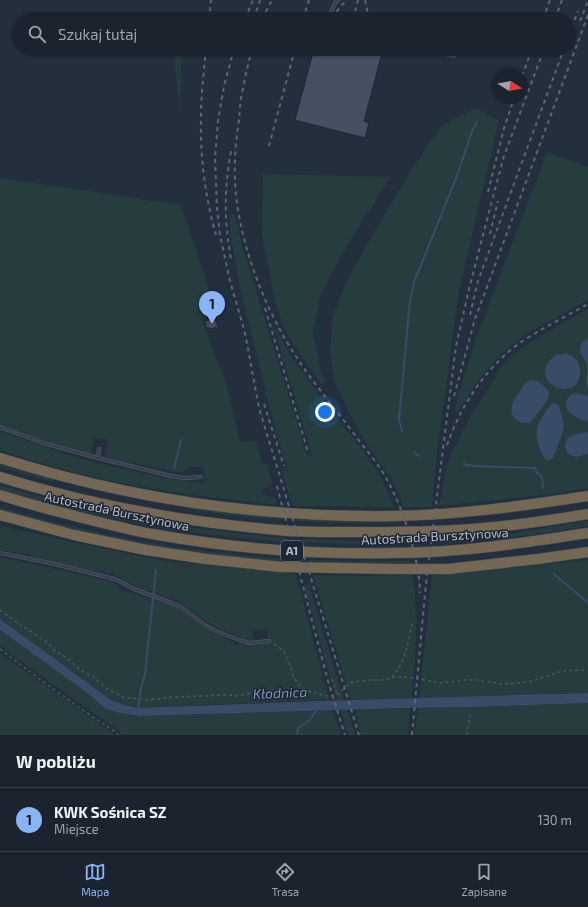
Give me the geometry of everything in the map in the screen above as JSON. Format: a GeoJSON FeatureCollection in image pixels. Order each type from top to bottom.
{"type":"FeatureCollection","features":[{"type":"Feature","properties":{"kind":"highway"},"geometry":{"type":"LineString","coordinates":[[0,458],[22,466],[72,479],[141,494],[211,505],[280,512],[393,516],[432,514],[540,504],[588,496]]}},
{"type":"Feature","properties":{"kind":"highway","name":"Autostrada Bursztynowa"},"geometry":{"type":"LineString","coordinates":[[0,477],[59,494],[140,512],[215,523],[279,530],[335,532],[446,531],[520,524],[588,514]]}},
{"type":"Feature","properties":{"kind":"highway","name":"Autostrada Bursztynowa"},"geometry":{"type":"LineString","coordinates":[[0,495],[65,514],[151,534],[202,542],[280,550],[334,553],[401,553],[535,542],[588,533]]}},
{"type":"Feature","properties":{"kind":"highway"},"geometry":{"type":"LineString","coordinates":[[0,515],[74,535],[146,550],[206,559],[281,567],[448,569],[588,552]]}},
{"type":"Feature","properties":{"kind":"lane"},"geometry":{"type":"LineString","coordinates":[[332,12],[338,0]]}},
{"type":"Feature","properties":{"kind":"lane"},"geometry":{"type":"LineString","coordinates":[[0,428],[43,443],[171,476],[185,478],[200,477]]}},
{"type":"Feature","properties":{"kind":"lane"},"geometry":{"type":"LineString","coordinates":[[98,458],[99,449]]}},
{"type":"Feature","properties":{"kind":"lane"},"geometry":{"type":"LineString","coordinates":[[0,553],[50,563],[115,579],[134,589],[180,606],[205,625],[216,631],[250,643],[269,641]]}},
{"type":"Feature","properties":{"kind":"path"},"geometry":{"type":"LineString","coordinates":[[0,610],[48,644],[80,670],[94,677],[106,688],[123,697],[148,700],[173,697],[257,695],[274,689]]}},
{"type":"Feature","properties":{"kind":"path"},"geometry":{"type":"LineString","coordinates":[[392,678],[399,668],[404,656],[413,621]]}},
{"type":"Feature","properties":{"kind":"path"},"geometry":{"type":"LineString","coordinates":[[269,641],[282,650],[298,685],[301,688],[327,696],[337,695],[353,682],[371,680],[407,677],[435,682],[477,680],[503,684],[528,682],[562,671],[588,671]]}},
{"type":"Feature","properties":{"kind":"path"},"geometry":{"type":"LineString","coordinates":[[0,649],[118,735]]}},
{"type":"Feature","properties":{"kind":"path"},"geometry":{"type":"LineString","coordinates":[[332,679],[337,695]]}},
{"type":"Feature","properties":{"kind":"path"},"geometry":{"type":"LineString","coordinates":[[467,735],[470,715]]}},
{"type":"Feature","properties":{"kind":"green space"},"geometry":{"type":"Polygon","coordinates":[[[174,56],[182,56],[180,109],[174,56]]]}},
{"type":"Feature","properties":{"kind":"green space"},"geometry":{"type":"Polygon","coordinates":[[[476,108],[499,120],[459,291],[437,453],[432,507],[403,507],[394,483],[368,446],[347,409],[334,380],[330,351],[333,316],[348,278],[406,178],[441,126],[476,108]]]}},
{"type":"Feature","properties":{"kind":"green space"},"geometry":{"type":"Polygon","coordinates":[[[547,152],[588,167],[588,300],[528,333],[501,354],[477,382],[458,412],[455,411],[476,339],[547,152]]]}},
{"type":"Feature","properties":{"kind":"green space"},"geometry":{"type":"Polygon","coordinates":[[[263,174],[390,177],[345,249],[320,296],[313,333],[325,383],[322,385],[295,347],[282,323],[276,305],[262,235],[263,174]]]}},
{"type":"Feature","properties":{"kind":"green space"},"geometry":{"type":"Polygon","coordinates":[[[0,178],[181,205],[216,314],[202,319],[228,388],[239,441],[256,442],[262,464],[267,464],[272,483],[261,491],[267,496],[276,498],[276,505],[180,493],[132,485],[53,467],[0,450],[0,431],[59,452],[97,463],[161,477],[204,483],[204,467],[192,467],[181,473],[105,457],[108,440],[94,438],[91,454],[41,440],[0,426],[0,178]]]}},
{"type":"Feature","properties":{"kind":"green space"},"geometry":{"type":"Polygon","coordinates":[[[229,214],[235,214],[242,245],[307,456],[312,455],[274,329],[276,329],[289,353],[359,445],[381,477],[394,507],[292,506],[282,471],[288,470],[277,436],[240,289],[231,238],[229,214]]]}},
{"type":"Feature","properties":{"kind":"green space"},"geometry":{"type":"Polygon","coordinates":[[[588,309],[588,488],[551,494],[439,506],[451,454],[468,421],[501,367],[513,354],[523,347],[588,309]]]}},
{"type":"Feature","properties":{"kind":"green space"},"geometry":{"type":"Polygon","coordinates":[[[0,463],[52,478],[53,482],[0,467],[0,463]]]}},
{"type":"Feature","properties":{"kind":"green space"},"geometry":{"type":"Polygon","coordinates":[[[0,485],[106,512],[178,525],[250,535],[286,538],[288,542],[178,530],[106,517],[35,500],[0,489],[0,485]]]}},
{"type":"Feature","properties":{"kind":"green space"},"geometry":{"type":"Polygon","coordinates":[[[188,506],[281,516],[282,520],[235,516],[188,509],[188,506]]]}},
{"type":"Feature","properties":{"kind":"green space"},"geometry":{"type":"Polygon","coordinates":[[[0,507],[50,521],[127,538],[204,551],[292,559],[293,563],[221,556],[139,544],[35,520],[0,510],[0,507]]]}},
{"type":"Feature","properties":{"kind":"green space"},"geometry":{"type":"Polygon","coordinates":[[[295,518],[399,520],[401,523],[296,521],[295,518]]]}},
{"type":"Feature","properties":{"kind":"green space"},"geometry":{"type":"Polygon","coordinates":[[[588,521],[588,526],[558,531],[508,538],[435,543],[435,538],[507,534],[588,521]]]}},
{"type":"Feature","properties":{"kind":"green space"},"geometry":{"type":"Polygon","coordinates":[[[0,525],[67,541],[165,561],[296,574],[329,700],[149,708],[129,706],[111,700],[0,619],[0,557],[114,582],[120,590],[178,607],[206,629],[236,644],[254,645],[268,643],[267,629],[252,631],[253,639],[242,638],[218,628],[200,617],[181,602],[133,585],[113,574],[69,566],[24,554],[0,550],[0,525]]]}},
{"type":"Feature","properties":{"kind":"green space"},"geometry":{"type":"Polygon","coordinates":[[[302,539],[349,541],[405,540],[406,544],[303,542],[302,539]]]}},
{"type":"Feature","properties":{"kind":"green space"},"geometry":{"type":"Polygon","coordinates":[[[308,560],[411,561],[412,563],[309,563],[308,560]]]}},
{"type":"Feature","properties":{"kind":"green space"},"geometry":{"type":"Polygon","coordinates":[[[588,560],[588,693],[419,698],[432,575],[588,560]]]}},
{"type":"Feature","properties":{"kind":"green space"},"geometry":{"type":"Polygon","coordinates":[[[313,575],[412,575],[416,606],[416,636],[411,698],[351,700],[313,575]]]}},
{"type":"Feature","properties":{"kind":"green space"},"geometry":{"type":"Polygon","coordinates":[[[304,585],[309,585],[344,700],[338,700],[331,680],[304,585]]]}},
{"type":"Feature","properties":{"kind":"green space"},"geometry":{"type":"Polygon","coordinates":[[[0,630],[86,692],[106,709],[139,716],[332,710],[341,735],[121,735],[119,730],[90,711],[0,646],[0,630]]]}},
{"type":"Feature","properties":{"kind":"green space"},"geometry":{"type":"Polygon","coordinates":[[[0,653],[113,734],[114,735],[0,735],[0,653]]]}},
{"type":"Feature","properties":{"kind":"green space"},"geometry":{"type":"Polygon","coordinates":[[[588,703],[588,735],[415,735],[416,720],[419,708],[588,703]]]}},
{"type":"Feature","properties":{"kind":"green space"},"geometry":{"type":"Polygon","coordinates":[[[410,708],[408,735],[361,735],[355,709],[410,708]]]}},
{"type":"Feature","properties":{"kind":"green space"},"geometry":{"type":"Polygon","coordinates":[[[341,710],[347,710],[355,735],[348,735],[341,710]]]}},
{"type":"Feature","properties":{"kind":"water"},"geometry":{"type":"Polygon","coordinates":[[[588,338],[588,388],[586,382],[587,365],[580,350],[580,346],[588,338]]]}},
{"type":"Feature","properties":{"kind":"water"},"geometry":{"type":"Polygon","coordinates":[[[565,353],[572,356],[580,368],[578,381],[574,386],[567,389],[552,385],[547,379],[545,372],[547,364],[552,358],[559,354],[565,353]]]}},
{"type":"Feature","properties":{"kind":"water"},"geometry":{"type":"Polygon","coordinates":[[[534,380],[541,383],[547,389],[549,395],[545,404],[531,421],[522,423],[512,414],[512,406],[524,384],[528,381],[534,380]]]}},
{"type":"Feature","properties":{"kind":"water"},"geometry":{"type":"Polygon","coordinates":[[[575,393],[588,396],[588,422],[573,415],[567,409],[567,400],[575,393]]]}},
{"type":"Feature","properties":{"kind":"water"},"geometry":{"type":"Polygon","coordinates":[[[553,403],[559,406],[564,424],[563,431],[553,458],[546,460],[538,444],[537,430],[542,417],[548,407],[553,403]]]}},
{"type":"Feature","properties":{"kind":"water"},"geometry":{"type":"Polygon","coordinates":[[[588,432],[588,453],[576,457],[569,455],[565,447],[567,439],[573,435],[588,432]]]}},
{"type":"Feature","properties":{"kind":"water"},"geometry":{"type":"Polygon","coordinates":[[[0,619],[111,700],[138,708],[588,693],[588,703],[139,716],[106,709],[86,692],[0,630],[0,619]]]}},
{"type":"Feature","properties":{"kind":"building"},"geometry":{"type":"Polygon","coordinates":[[[312,56],[381,56],[364,121],[369,123],[365,138],[295,120],[312,56]]]}},
{"type":"Feature","properties":{"kind":"building"},"geometry":{"type":"Polygon","coordinates":[[[215,318],[218,327],[210,329],[207,328],[205,321],[215,318]]]}},
{"type":"Feature","properties":{"kind":"waterway"},"geometry":{"type":"LineString","coordinates":[[402,431],[399,420],[410,300],[414,282],[477,122]]}},
{"type":"Feature","properties":{"kind":"waterway"},"geometry":{"type":"LineString","coordinates":[[174,468],[181,440]]}},
{"type":"Feature","properties":{"kind":"waterway"},"geometry":{"type":"LineString","coordinates":[[414,452],[419,456]]}},
{"type":"Feature","properties":{"kind":"waterway"},"geometry":{"type":"LineString","coordinates":[[463,464],[473,466],[535,468],[537,473],[542,477],[543,488]]}},
{"type":"Feature","properties":{"kind":"waterway"},"geometry":{"type":"LineString","coordinates":[[138,709],[145,674],[156,570]]}},
{"type":"Feature","properties":{"kind":"waterway"},"geometry":{"type":"LineString","coordinates":[[554,574],[588,603]]}},
{"type":"Feature","properties":{"kind":"waterway"},"geometry":{"type":"LineString","coordinates":[[297,735],[298,728],[309,721],[317,709]]}},
{"type":"Feature","properties":{"kind":"railway"},"geometry":{"type":"LineString","coordinates":[[210,12],[211,0]]}},
{"type":"Feature","properties":{"kind":"railway"},"geometry":{"type":"LineString","coordinates":[[248,12],[253,0]]}},
{"type":"Feature","properties":{"kind":"railway"},"geometry":{"type":"LineString","coordinates":[[256,12],[260,0]]}},
{"type":"Feature","properties":{"kind":"railway"},"geometry":{"type":"LineString","coordinates":[[266,12],[272,0]]}},
{"type":"Feature","properties":{"kind":"railway"},"geometry":{"type":"LineString","coordinates":[[305,12],[309,0]]}},
{"type":"Feature","properties":{"kind":"railway"},"geometry":{"type":"LineString","coordinates":[[337,12],[347,0]]}},
{"type":"Feature","properties":{"kind":"railway"},"geometry":{"type":"LineString","coordinates":[[355,12],[358,0]]}},
{"type":"Feature","properties":{"kind":"railway"},"geometry":{"type":"LineString","coordinates":[[365,0],[368,12]]}},
{"type":"Feature","properties":{"kind":"railway"},"geometry":{"type":"LineString","coordinates":[[546,12],[550,0]]}},
{"type":"Feature","properties":{"kind":"railway"},"geometry":{"type":"LineString","coordinates":[[558,12],[562,0]]}},
{"type":"Feature","properties":{"kind":"railway"},"geometry":{"type":"LineString","coordinates":[[580,21],[588,1]]}},
{"type":"Feature","properties":{"kind":"railway"},"geometry":{"type":"LineString","coordinates":[[576,16],[578,11]]}},
{"type":"Feature","properties":{"kind":"railway"},"geometry":{"type":"LineString","coordinates":[[576,47],[588,15]]}},
{"type":"Feature","properties":{"kind":"railway"},"geometry":{"type":"LineString","coordinates":[[205,56],[202,100],[201,147],[206,191],[216,235]]}},
{"type":"Feature","properties":{"kind":"railway"},"geometry":{"type":"LineString","coordinates":[[232,56],[224,86],[218,121],[215,158],[217,208],[220,235],[230,281],[245,333],[259,408],[359,735]]}},
{"type":"Feature","properties":{"kind":"railway"},"geometry":{"type":"LineString","coordinates":[[250,56],[241,100],[236,142],[235,180],[241,225],[254,272],[274,318],[297,358],[376,463],[390,485],[402,511],[411,539],[418,571],[420,593]]}},
{"type":"Feature","properties":{"kind":"railway"},"geometry":{"type":"LineString","coordinates":[[269,146],[293,56]]}},
{"type":"Feature","properties":{"kind":"railway"},"geometry":{"type":"LineString","coordinates":[[525,68],[529,56]]}},
{"type":"Feature","properties":{"kind":"railway"},"geometry":{"type":"LineString","coordinates":[[412,735],[426,583],[456,346],[469,289],[504,156],[541,56]]}},
{"type":"Feature","properties":{"kind":"railway"},"geometry":{"type":"LineString","coordinates":[[470,315],[478,281],[561,56]]}},
{"type":"Feature","properties":{"kind":"railway"},"geometry":{"type":"LineString","coordinates":[[454,396],[475,319],[573,56]]}},
{"type":"Feature","properties":{"kind":"railway"},"geometry":{"type":"LineString","coordinates":[[488,192],[504,128],[512,104]]}},
{"type":"Feature","properties":{"kind":"railway"},"geometry":{"type":"LineString","coordinates":[[231,151],[226,192],[226,218],[231,259]]}},
{"type":"Feature","properties":{"kind":"railway"},"geometry":{"type":"LineString","coordinates":[[490,234],[498,201]]}},
{"type":"Feature","properties":{"kind":"railway"},"geometry":{"type":"LineString","coordinates":[[447,445],[467,401],[497,363],[521,342],[588,304]]}},
{"type":"Feature","properties":{"kind":"railway"},"geometry":{"type":"LineString","coordinates":[[265,308],[308,452]]}},
{"type":"Feature","properties":{"kind":"railway"},"geometry":{"type":"LineString","coordinates":[[264,404],[284,466]]}},
{"type":"Feature","properties":{"kind":"railway"},"geometry":{"type":"LineString","coordinates":[[277,486],[328,681],[345,735]]}},
{"type":"Feature","properties":{"kind":"place","name":"KWK Sośnica SZ"},"geometry":{"type":"Point","coordinates":[212,324]}},
{"type":"Feature","properties":{"kind":"water label","name":"Kłodnica"},"geometry":{"type":"Point","coordinates":[280,693]}}]}
